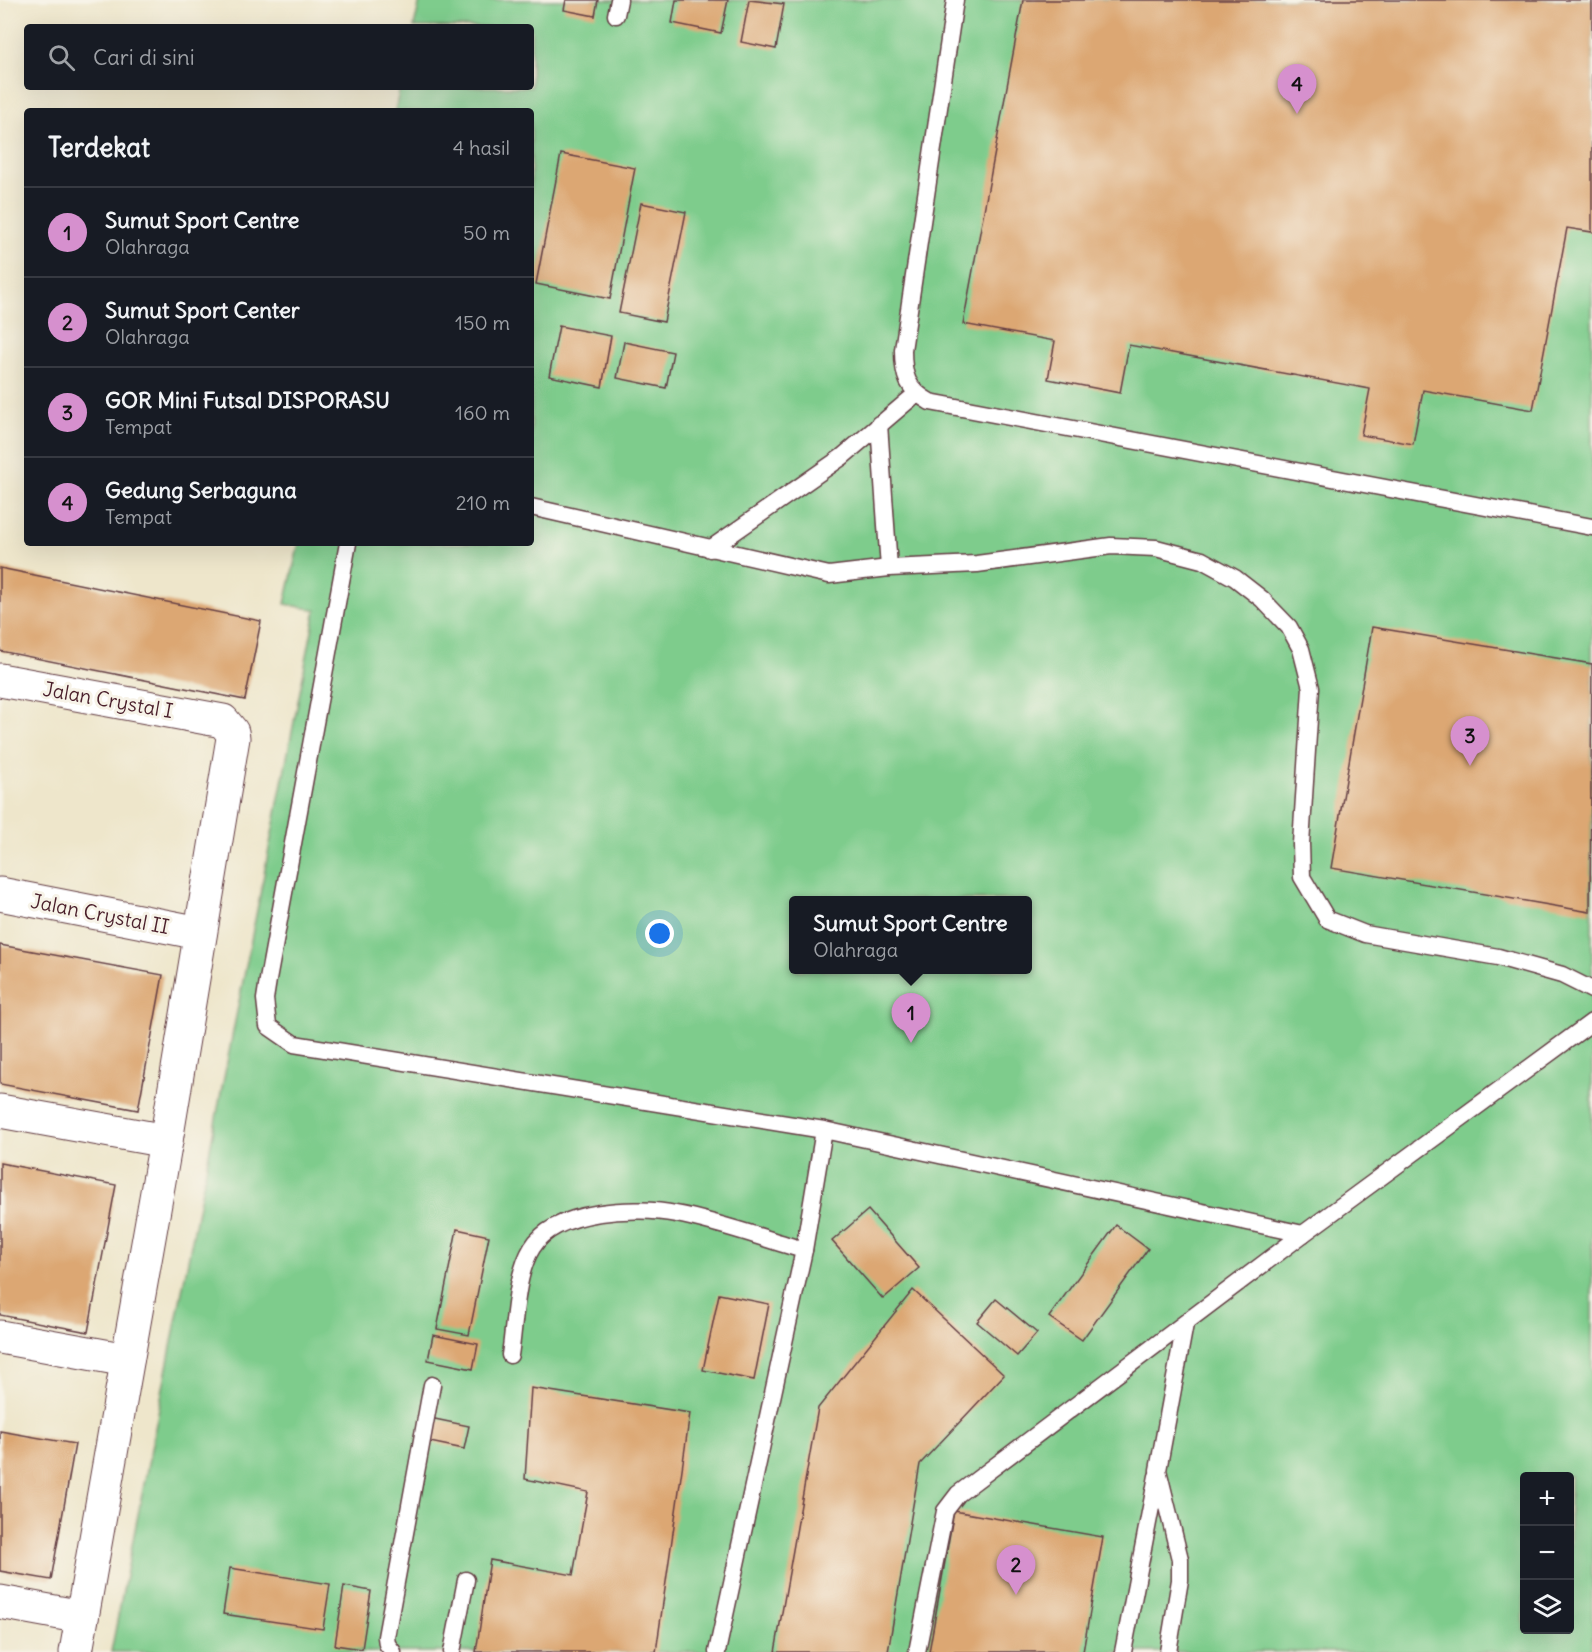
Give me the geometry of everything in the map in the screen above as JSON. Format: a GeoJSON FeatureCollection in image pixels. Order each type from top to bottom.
{"type":"FeatureCollection","features":[{"type":"Feature","properties":{"kind":"street","name":"Jalan Crystal I"},"geometry":{"type":"LineString","coordinates":[[0,680],[217,720],[229,727],[233,745],[200,933]]}},
{"type":"Feature","properties":{"kind":"street","name":"Jalan Crystal II"},"geometry":{"type":"LineString","coordinates":[[0,894],[200,933]]}},
{"type":"Feature","properties":{"kind":"street"},"geometry":{"type":"LineString","coordinates":[[76,1652],[166,1141],[200,933]]}},
{"type":"Feature","properties":{"kind":"street"},"geometry":{"type":"LineString","coordinates":[[0,1111],[166,1141]]}},
{"type":"Feature","properties":{"kind":"street"},"geometry":{"type":"LineString","coordinates":[[0,1338],[127,1360]]}},
{"type":"Feature","properties":{"kind":"street"},"geometry":{"type":"LineString","coordinates":[[0,1602],[82,1617]]}},
{"type":"Feature","properties":{"kind":"lane"},"geometry":{"type":"LineString","coordinates":[[955,0],[903,350],[905,381],[916,394],[930,402],[1592,527]]}},
{"type":"Feature","properties":{"kind":"lane"},"geometry":{"type":"LineString","coordinates":[[710,549],[842,457],[916,394]]}},
{"type":"Feature","properties":{"kind":"lane"},"geometry":{"type":"LineString","coordinates":[[879,424],[889,568]]}},
{"type":"Feature","properties":{"kind":"lane"},"geometry":{"type":"LineString","coordinates":[[534,508],[829,575],[889,568],[948,566],[1061,551],[1122,547],[1156,548],[1202,560],[1262,598],[1289,627],[1301,650],[1311,688],[1301,844],[1302,877],[1327,919],[1365,934],[1498,957],[1562,975],[1592,990]]}},
{"type":"Feature","properties":{"kind":"lane"},"geometry":{"type":"LineString","coordinates":[[347,546],[268,980],[265,1006],[268,1026],[294,1044],[824,1130],[1304,1234]]}},
{"type":"Feature","properties":{"kind":"lane"},"geometry":{"type":"LineString","coordinates":[[917,1652],[945,1511],[952,1500],[1304,1234],[1592,1022]]}},
{"type":"Feature","properties":{"kind":"lane"},"geometry":{"type":"LineString","coordinates":[[717,1652],[804,1250],[824,1130]]}},
{"type":"Feature","properties":{"kind":"lane"},"geometry":{"type":"LineString","coordinates":[[510,1355],[523,1270],[532,1247],[545,1233],[566,1221],[627,1210],[676,1214],[804,1250]]}},
{"type":"Feature","properties":{"kind":"lane"},"geometry":{"type":"LineString","coordinates":[[1123,1652],[1185,1324]]}},
{"type":"Feature","properties":{"kind":"lane"},"geometry":{"type":"LineString","coordinates":[[393,1652],[387,1644],[386,1637],[432,1385]]}},
{"type":"Feature","properties":{"kind":"lane"},"geometry":{"type":"LineString","coordinates":[[1158,1470],[1180,1559],[1180,1580],[1168,1652]]}},
{"type":"Feature","properties":{"kind":"lane"},"geometry":{"type":"LineString","coordinates":[[452,1652],[466,1580]]}},
{"type":"Feature","properties":{"kind":"green space"},"geometry":{"type":"Polygon","coordinates":[[[420,0],[1592,0],[1592,1652],[111,1652],[316,610],[285,604],[298,546],[534,546],[534,108],[396,108],[399,90],[534,90],[534,24],[415,24],[420,0]]]}},
{"type":"Feature","properties":{"kind":"building"},"geometry":{"type":"Polygon","coordinates":[[[566,0],[598,0],[595,16],[564,10],[566,0]]]}},
{"type":"Feature","properties":{"kind":"building"},"geometry":{"type":"Polygon","coordinates":[[[676,0],[728,0],[721,33],[672,23],[676,0]]]}},
{"type":"Feature","properties":{"kind":"building"},"geometry":{"type":"Polygon","coordinates":[[[749,0],[784,4],[776,49],[741,42],[749,0]]]}},
{"type":"Feature","properties":{"kind":"building"},"geometry":{"type":"Polygon","coordinates":[[[1023,0],[1592,0],[1592,232],[1567,228],[1533,410],[1423,390],[1413,444],[1361,435],[1370,389],[1129,345],[1120,393],[1048,379],[1055,341],[963,324],[1023,0]]]}},
{"type":"Feature","properties":{"kind":"building"},"geometry":{"type":"Polygon","coordinates":[[[561,154],[635,168],[610,299],[536,284],[561,154]]]}},
{"type":"Feature","properties":{"kind":"building"},"geometry":{"type":"Polygon","coordinates":[[[641,203],[686,212],[664,322],[619,313],[641,203]]]}},
{"type":"Feature","properties":{"kind":"building"},"geometry":{"type":"Polygon","coordinates":[[[559,326],[611,336],[602,387],[549,376],[559,326]]]}},
{"type":"Feature","properties":{"kind":"building"},"geometry":{"type":"Polygon","coordinates":[[[624,342],[673,352],[666,388],[617,378],[624,342]]]}},
{"type":"Feature","properties":{"kind":"building"},"geometry":{"type":"Polygon","coordinates":[[[0,568],[261,621],[245,700],[0,651],[0,568]]]}},
{"type":"Feature","properties":{"kind":"building"},"geometry":{"type":"Polygon","coordinates":[[[1372,627],[1592,664],[1590,912],[1331,868],[1372,627]]]}},
{"type":"Feature","properties":{"kind":"building"},"geometry":{"type":"Polygon","coordinates":[[[0,945],[163,975],[138,1110],[0,1084],[0,945]]]}},
{"type":"Feature","properties":{"kind":"building"},"geometry":{"type":"Polygon","coordinates":[[[0,1163],[116,1185],[88,1332],[0,1315],[0,1163]]]}},
{"type":"Feature","properties":{"kind":"building"},"geometry":{"type":"Polygon","coordinates":[[[868,1210],[919,1268],[883,1299],[832,1241],[868,1210]]]}},
{"type":"Feature","properties":{"kind":"building"},"geometry":{"type":"Polygon","coordinates":[[[1116,1225],[1148,1249],[1082,1340],[1049,1317],[1116,1225]]]}},
{"type":"Feature","properties":{"kind":"building"},"geometry":{"type":"Polygon","coordinates":[[[457,1229],[489,1236],[469,1335],[437,1329],[457,1229]]]}},
{"type":"Feature","properties":{"kind":"building"},"geometry":{"type":"Polygon","coordinates":[[[913,1290],[1004,1375],[920,1464],[888,1652],[775,1652],[818,1408],[913,1290]]]}},
{"type":"Feature","properties":{"kind":"building"},"geometry":{"type":"Polygon","coordinates":[[[719,1294],[769,1304],[754,1380],[703,1370],[719,1294]]]}},
{"type":"Feature","properties":{"kind":"building"},"geometry":{"type":"Polygon","coordinates":[[[996,1299],[1037,1333],[1017,1356],[977,1322],[996,1299]]]}},
{"type":"Feature","properties":{"kind":"building"},"geometry":{"type":"Polygon","coordinates":[[[433,1335],[478,1344],[473,1369],[428,1360],[433,1335]]]}},
{"type":"Feature","properties":{"kind":"building"},"geometry":{"type":"Polygon","coordinates":[[[531,1388],[690,1413],[656,1652],[476,1652],[490,1560],[573,1575],[588,1492],[525,1479],[531,1388]]]}},
{"type":"Feature","properties":{"kind":"building"},"geometry":{"type":"Polygon","coordinates":[[[430,1418],[469,1426],[464,1449],[425,1441],[430,1418]]]}},
{"type":"Feature","properties":{"kind":"building"},"geometry":{"type":"Polygon","coordinates":[[[0,1431],[75,1444],[51,1580],[0,1571],[0,1431]]]}},
{"type":"Feature","properties":{"kind":"building"},"geometry":{"type":"Polygon","coordinates":[[[954,1511],[1103,1537],[1083,1652],[929,1652],[954,1511]]]}},
{"type":"Feature","properties":{"kind":"building"},"geometry":{"type":"Polygon","coordinates":[[[230,1568],[330,1584],[323,1629],[223,1614],[230,1568]]]}},
{"type":"Feature","properties":{"kind":"building"},"geometry":{"type":"Polygon","coordinates":[[[344,1586],[371,1591],[362,1649],[335,1645],[344,1586]]]}},
{"type":"Feature","properties":{"kind":"place","name":"Gedung Serbaguna"},"geometry":{"type":"Point","coordinates":[1297,114]}},
{"type":"Feature","properties":{"kind":"place","name":"GOR Mini Futsal DISPORASU"},"geometry":{"type":"Point","coordinates":[1470,766]}},
{"type":"Feature","properties":{"kind":"place","name":"Sumut Sport Centre"},"geometry":{"type":"Point","coordinates":[911,1043]}},
{"type":"Feature","properties":{"kind":"place","name":"Sumut Sport Center"},"geometry":{"type":"Point","coordinates":[1016,1595]}}]}
